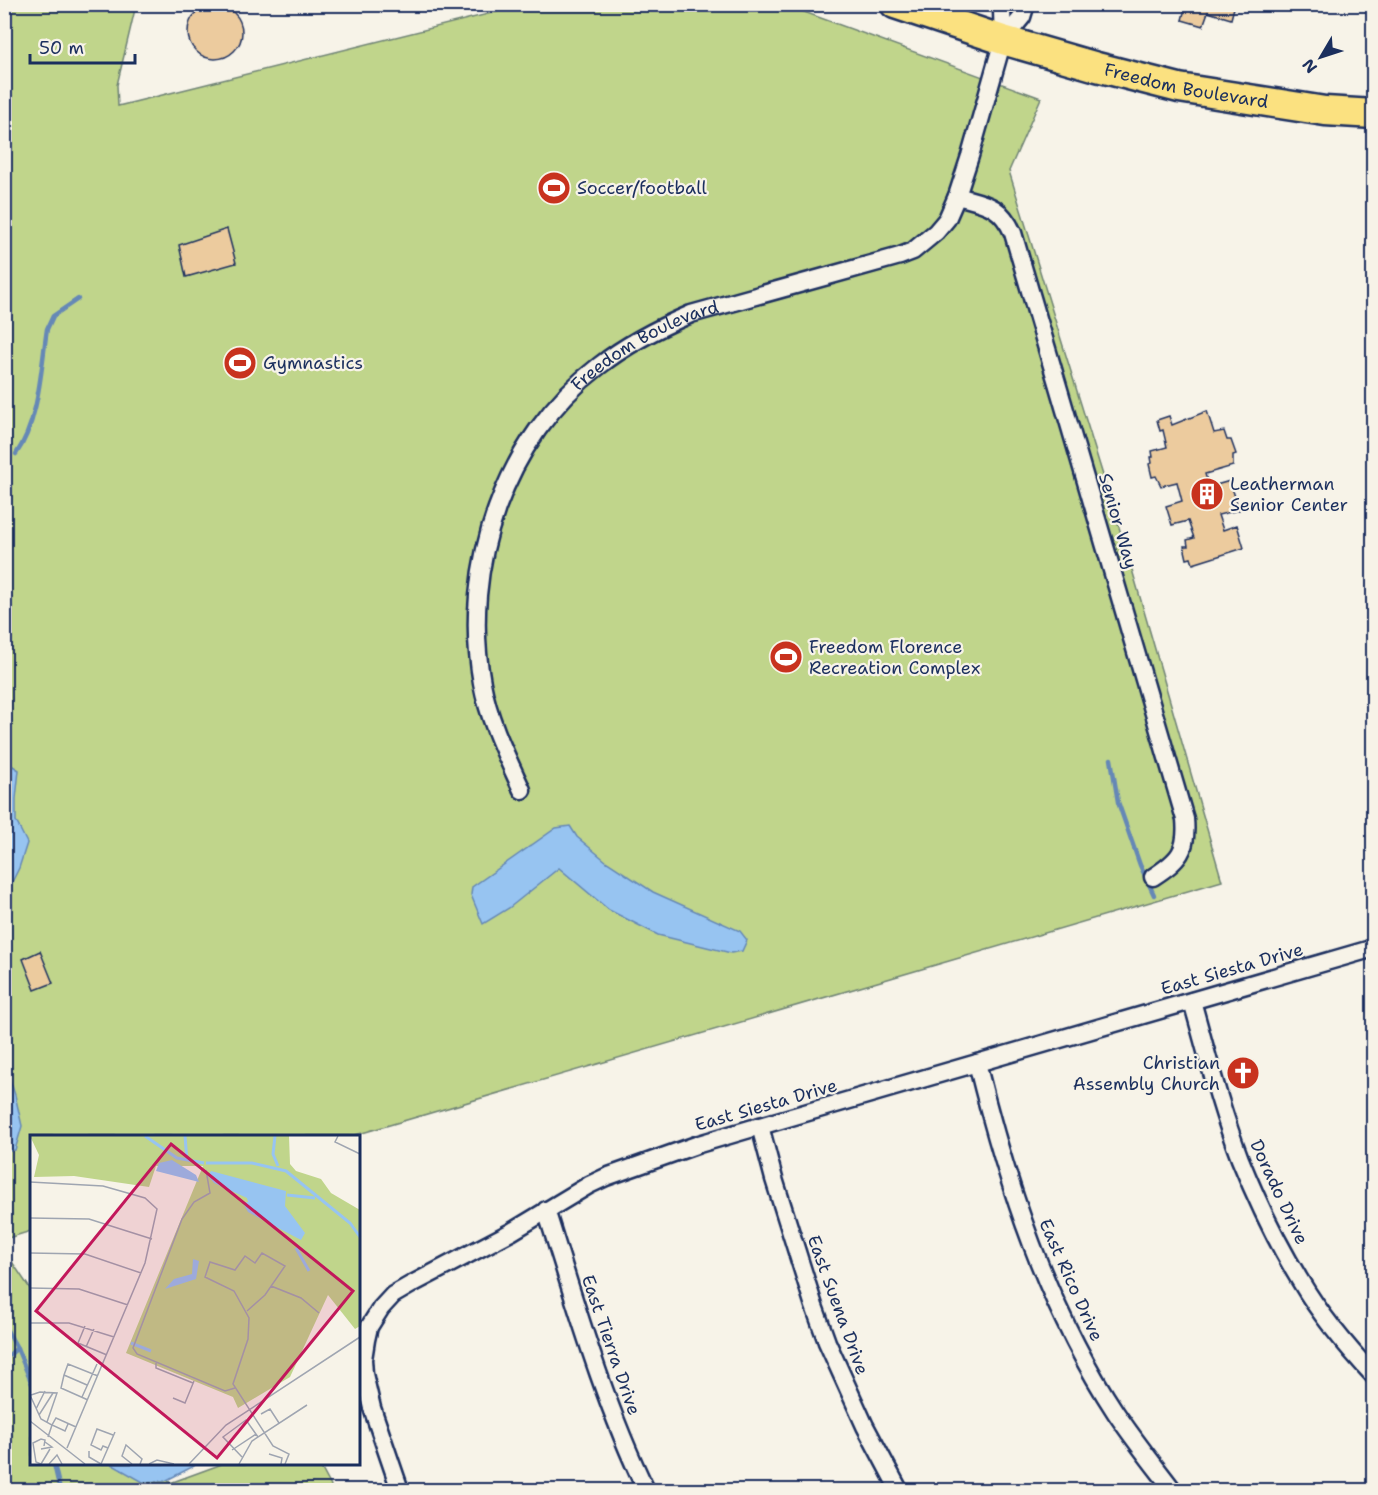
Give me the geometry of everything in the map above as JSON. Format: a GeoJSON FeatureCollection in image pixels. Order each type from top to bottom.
{"type":"FeatureCollection","features":[{"type":"Feature","properties":{"kind":"highway","name":"Freedom Boulevard"},"geometry":{"type":"LineString","coordinates":[[895,4],[1003,40],[1179,88],[1325,111],[1374,114]]}},
{"type":"Feature","properties":{"kind":"street"},"geometry":{"type":"LineString","coordinates":[[1003,4],[1003,40]]}},
{"type":"Feature","properties":{"kind":"street"},"geometry":{"type":"LineString","coordinates":[[1003,40],[1022,17],[1026,4]]}},
{"type":"Feature","properties":{"kind":"street","name":"Freedom Boulevard"},"geometry":{"type":"LineString","coordinates":[[522,790],[490,715],[478,653],[477,610],[482,562],[489,530],[516,465],[537,432],[562,401],[598,367],[651,333],[691,314],[912,251],[936,232],[946,219],[957,196],[1003,40]]}},
{"type":"Feature","properties":{"kind":"street","name":"Senior Way"},"geometry":{"type":"LineString","coordinates":[[957,196],[990,205],[1001,213],[1013,233],[1185,819],[1186,834],[1182,851],[1170,866],[1153,877]]}},
{"type":"Feature","properties":{"kind":"street","name":"East Siesta Drive"},"geometry":{"type":"LineString","coordinates":[[400,1491],[363,1374],[363,1359],[369,1327],[393,1295],[519,1228],[588,1185],[699,1144],[1374,948]]}},
{"type":"Feature","properties":{"kind":"street","name":"Dorado Drive"},"geometry":{"type":"LineString","coordinates":[[1192,1001],[1227,1120],[1256,1197],[1305,1290],[1374,1376]]}},
{"type":"Feature","properties":{"kind":"street","name":"East Rico Drive"},"geometry":{"type":"LineString","coordinates":[[977,1063],[1006,1169],[1031,1243],[1061,1314],[1116,1413],[1173,1491]]}},
{"type":"Feature","properties":{"kind":"street","name":"East Suena Drive"},"geometry":{"type":"LineString","coordinates":[[760,1126],[774,1179],[827,1342],[865,1426],[899,1491]]}},
{"type":"Feature","properties":{"kind":"street","name":"East Tierra Drive"},"geometry":{"type":"LineString","coordinates":[[546,1210],[609,1403],[646,1491]]}},
{"type":"Feature","properties":{"kind":"green space"},"geometry":{"type":"Polygon","coordinates":[[[528,4],[785,5],[1041,98],[1009,171],[1131,566],[1222,881],[355,1135],[30,1135],[30,1231],[5,1239],[5,5],[136,5],[117,85],[118,106],[528,4]]]}},
{"type":"Feature","properties":{"kind":"green space"},"geometry":{"type":"Polygon","coordinates":[[[8,1256],[30,1289],[30,1465],[157,1465],[170,1483],[219,1465],[320,1465],[333,1490],[5,1490],[4,1260],[8,1256]]]}},
{"type":"Feature","properties":{"kind":"water"},"geometry":{"type":"Polygon","coordinates":[[[5,761],[19,770],[16,821],[27,843],[19,868],[5,896],[5,761]]]}},
{"type":"Feature","properties":{"kind":"water"},"geometry":{"type":"Polygon","coordinates":[[[570,826],[577,837],[607,862],[653,892],[740,931],[747,940],[742,951],[731,953],[658,935],[609,910],[559,868],[509,908],[483,924],[471,895],[472,887],[556,828],[570,826]]]}},
{"type":"Feature","properties":{"kind":"water"},"geometry":{"type":"Polygon","coordinates":[[[5,1065],[22,1126],[15,1150],[5,1152],[5,1065]]]}},
{"type":"Feature","properties":{"kind":"water"},"geometry":{"type":"Polygon","coordinates":[[[113,1465],[194,1466],[165,1481],[143,1482],[113,1465]]]}},
{"type":"Feature","properties":{"kind":"building"},"geometry":{"type":"Polygon","coordinates":[[[1185,4],[1235,4],[1231,19],[1208,12],[1203,26],[1182,20],[1185,4]]]}},
{"type":"Feature","properties":{"kind":"building"},"geometry":{"type":"Polygon","coordinates":[[[215,5],[225,7],[234,13],[240,22],[242,32],[240,42],[234,51],[225,57],[215,59],[205,57],[196,51],[190,42],[188,32],[190,22],[196,13],[205,7],[215,5]]]}},
{"type":"Feature","properties":{"kind":"building"},"geometry":{"type":"Polygon","coordinates":[[[227,229],[236,263],[186,277],[179,245],[227,229]]]}},
{"type":"Feature","properties":{"kind":"building","name":"Leatherman Senior Center"},"geometry":{"type":"Polygon","coordinates":[[[1207,411],[1214,433],[1224,431],[1227,440],[1231,440],[1236,454],[1233,455],[1233,466],[1205,474],[1209,487],[1230,481],[1239,510],[1218,515],[1223,530],[1237,525],[1244,548],[1193,564],[1191,558],[1187,559],[1184,546],[1188,546],[1187,540],[1194,538],[1188,521],[1172,525],[1166,506],[1182,501],[1177,482],[1161,486],[1156,476],[1152,477],[1149,464],[1152,463],[1152,451],[1167,447],[1163,430],[1160,431],[1157,420],[1169,416],[1172,425],[1207,411]]]}},
{"type":"Feature","properties":{"kind":"building"},"geometry":{"type":"Polygon","coordinates":[[[40,951],[53,983],[35,990],[23,959],[40,951]]]}},
{"type":"Feature","properties":{"kind":"waterway"},"geometry":{"type":"LineString","coordinates":[[16,454],[24,441],[34,411],[47,329],[53,316],[78,299]]}},
{"type":"Feature","properties":{"kind":"waterway"},"geometry":{"type":"LineString","coordinates":[[4,471],[7,468]]}},
{"type":"Feature","properties":{"kind":"waterway"},"geometry":{"type":"LineString","coordinates":[[1111,759],[1118,802],[1140,865],[1154,895]]}},
{"type":"Feature","properties":{"kind":"waterway"},"geometry":{"type":"LineString","coordinates":[[4,1325],[30,1379]]}},
{"type":"Feature","properties":{"kind":"waterway"},"geometry":{"type":"LineString","coordinates":[[4,1360],[17,1348]]}},
{"type":"Feature","properties":{"kind":"waterway"},"geometry":{"type":"LineString","coordinates":[[54,1465],[60,1490]]}},
{"type":"Feature","properties":{"kind":"place","name":"Soccer/football"},"geometry":{"type":"Point","coordinates":[554,188]}},
{"type":"Feature","properties":{"kind":"place","name":"Gymnastics"},"geometry":{"type":"Point","coordinates":[240,363]}},
{"type":"Feature","properties":{"kind":"place","name":"Leatherman Senior Center"},"geometry":{"type":"Point","coordinates":[1207,494]}},
{"type":"Feature","properties":{"kind":"place","name":"Freedom Florence Recreation Complex"},"geometry":{"type":"Point","coordinates":[786,657]}},
{"type":"Feature","properties":{"kind":"place","name":"Christian Assembly Church"},"geometry":{"type":"Point","coordinates":[1243,1073]}}]}
